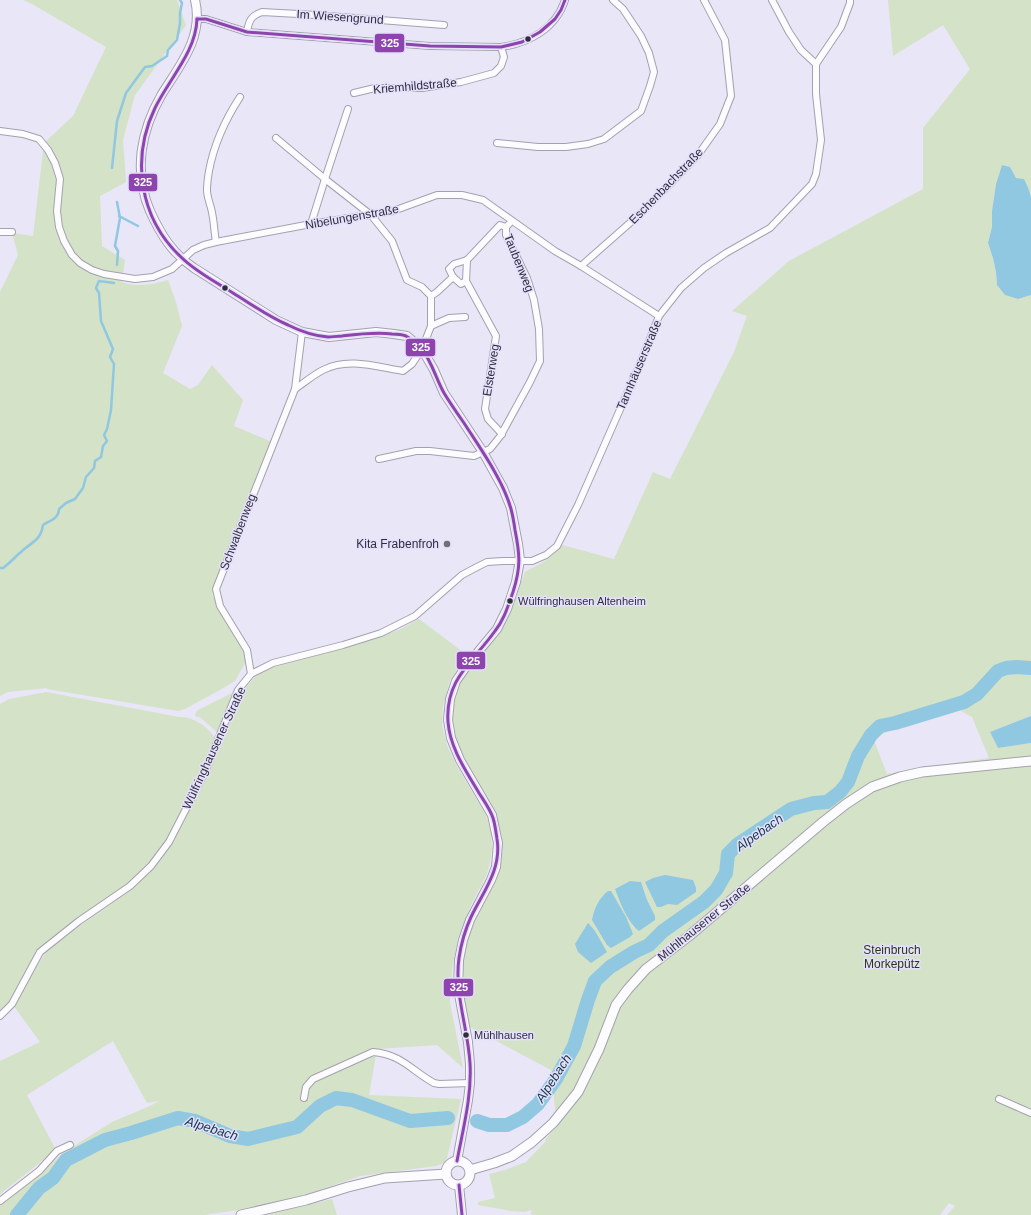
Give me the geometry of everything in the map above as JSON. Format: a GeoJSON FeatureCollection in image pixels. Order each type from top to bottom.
{"type":"FeatureCollection","features":[{"type":"Feature","properties":{"kind":"main road","name":"Mühlhausener Straße"},"geometry":{"type":"LineString","coordinates":[[470,1170],[512,1156],[532,1142],[553,1123],[578,1092],[599,1049],[616,1005],[646,969],[689,936],[840,809],[872,788],[900,777],[922,772],[1031,761]]}},
{"type":"Feature","properties":{"kind":"main road"},"geometry":{"type":"LineString","coordinates":[[457,1161],[462,1161],[470,1170],[468,1180],[459,1185],[455,1185],[449,1181],[446,1174],[448,1165],[457,1161]]}},
{"type":"Feature","properties":{"kind":"main road"},"geometry":{"type":"LineString","coordinates":[[241,1215],[306,1200],[348,1187],[385,1178],[446,1174]]}},
{"type":"Feature","properties":{"kind":"street"},"geometry":{"type":"LineString","coordinates":[[195,0],[198,19],[195,34],[185,57],[161,96],[148,123],[142,144],[140,163],[143,185],[150,211],[168,245],[182,260],[276,320],[302,332],[329,337],[376,332],[406,336],[422,349],[434,370],[444,393],[483,452],[503,488],[511,508],[520,560],[516,582],[507,609],[497,629],[456,681],[450,699],[448,720],[451,738],[460,760],[492,815],[498,842],[496,867],[491,880],[470,920],[460,960],[458,989],[468,1042],[470,1083],[457,1161]]}},
{"type":"Feature","properties":{"kind":"street"},"geometry":{"type":"LineString","coordinates":[[198,19],[206,19],[247,32],[430,46],[502,47],[524,41],[547,28],[557,17],[565,0]]}},
{"type":"Feature","properties":{"kind":"street"},"geometry":{"type":"LineString","coordinates":[[496,143],[538,147],[566,147],[588,144],[604,139],[641,110],[654,72],[649,53],[641,36],[623,9],[613,0]]}},
{"type":"Feature","properties":{"kind":"street","name":"Eschenbachstraße"},"geometry":{"type":"LineString","coordinates":[[581,266],[640,214],[672,182],[698,155],[720,124],[731,96],[724,40],[704,0]]}},
{"type":"Feature","properties":{"kind":"street"},"geometry":{"type":"LineString","coordinates":[[772,0],[789,32],[801,50],[816,64],[841,27],[850,0]]}},
{"type":"Feature","properties":{"kind":"street","name":"Im Wiesengrund"},"geometry":{"type":"LineString","coordinates":[[247,32],[249,23],[254,15],[262,12],[316,14],[444,25]]}},
{"type":"Feature","properties":{"kind":"street","name":"Kriemhildstraße"},"geometry":{"type":"LineString","coordinates":[[354,93],[375,88],[422,88],[461,82],[494,73],[501,66],[504,57],[502,47]]}},
{"type":"Feature","properties":{"kind":"street","name":"Tannhäuserstraße"},"geometry":{"type":"LineString","coordinates":[[520,560],[532,561],[546,555],[557,546],[578,505],[640,364],[659,316],[681,288],[704,268],[726,253],[770,228],[812,184],[816,174],[821,140],[816,94],[816,64]]}},
{"type":"Feature","properties":{"kind":"street"},"geometry":{"type":"LineString","coordinates":[[216,242],[211,208],[207,198],[208,177],[216,143],[228,117],[240,97]]}},
{"type":"Feature","properties":{"kind":"street"},"geometry":{"type":"LineString","coordinates":[[312,224],[324,179],[348,109]]}},
{"type":"Feature","properties":{"kind":"street","name":"Nibelungenstraße"},"geometry":{"type":"LineString","coordinates":[[0,131],[23,134],[39,139],[48,150],[55,163],[60,180],[57,210],[59,227],[64,241],[72,255],[80,263],[92,270],[104,274],[135,279],[153,277],[172,269],[193,250],[204,245],[312,224],[393,211],[436,195],[462,195],[484,200],[554,251],[581,266],[659,316]]}},
{"type":"Feature","properties":{"kind":"street"},"geometry":{"type":"LineString","coordinates":[[276,138],[324,179],[371,215],[392,241],[407,280],[422,287],[430,296],[431,326],[422,349],[412,364],[403,371],[366,364],[342,364],[324,370],[295,389]]}},
{"type":"Feature","properties":{"kind":"street"},"geometry":{"type":"LineString","coordinates":[[467,260],[466,281],[461,284],[453,277],[449,269],[454,264],[467,260],[503,226],[502,218],[508,217]]}},
{"type":"Feature","properties":{"kind":"street","name":"Taubenweg"},"geometry":{"type":"LineString","coordinates":[[502,434],[540,360],[539,330],[534,300],[527,278],[503,226]]}},
{"type":"Feature","properties":{"kind":"street"},"geometry":{"type":"LineString","coordinates":[[0,232],[12,232]]}},
{"type":"Feature","properties":{"kind":"street"},"geometry":{"type":"LineString","coordinates":[[430,296],[453,277]]}},
{"type":"Feature","properties":{"kind":"street","name":"Elsterweg"},"geometry":{"type":"LineString","coordinates":[[466,281],[496,336],[485,409],[488,418],[502,434]]}},
{"type":"Feature","properties":{"kind":"street"},"geometry":{"type":"LineString","coordinates":[[431,326],[448,318],[465,317]]}},
{"type":"Feature","properties":{"kind":"street","name":"Schwalbenweg"},"geometry":{"type":"LineString","coordinates":[[251,674],[247,650],[220,606],[216,589],[295,389],[302,332]]}},
{"type":"Feature","properties":{"kind":"street"},"geometry":{"type":"LineString","coordinates":[[379,459],[416,451],[430,451],[474,456],[490,449],[502,434]]}},
{"type":"Feature","properties":{"kind":"street","name":"Wülfringhausener Straße"},"geometry":{"type":"LineString","coordinates":[[0,1016],[12,1004],[40,952],[79,921],[130,886],[151,866],[169,842],[205,772],[238,690],[251,674],[273,663],[343,646],[381,633],[415,616],[462,575],[477,567],[487,562],[520,560]]}},
{"type":"Feature","properties":{"kind":"street"},"geometry":{"type":"LineString","coordinates":[[304,1098],[306,1087],[313,1078],[373,1052],[382,1053],[400,1060],[434,1083],[470,1083]]}},
{"type":"Feature","properties":{"kind":"street"},"geometry":{"type":"LineString","coordinates":[[999,1099],[1031,1113]]}},
{"type":"Feature","properties":{"kind":"street"},"geometry":{"type":"LineString","coordinates":[[0,1201],[39,1171],[57,1150],[70,1145]]}},
{"type":"Feature","properties":{"kind":"street"},"geometry":{"type":"LineString","coordinates":[[459,1185],[462,1215]]}},
{"type":"Feature","properties":{"kind":"green space"},"geometry":{"type":"Polygon","coordinates":[[[23,0],[177,0],[186,25],[135,95],[123,140],[126,182],[100,196],[102,246],[125,260],[123,274],[119,281],[144,285],[168,280],[176,302],[182,326],[163,373],[190,389],[198,385],[212,365],[243,400],[234,426],[272,442],[234,534],[212,594],[218,607],[245,651],[246,661],[235,681],[185,709],[178,711],[47,688],[8,692],[0,696],[0,292],[18,255],[12,233],[33,236],[44,143],[73,116],[106,47],[23,0]]]}},
{"type":"Feature","properties":{"kind":"green space","name":"Steinbruch Morkepütz"},"geometry":{"type":"Polygon","coordinates":[[[888,0],[1031,0],[1031,197],[1029,190],[1016,178],[1010,167],[1002,165],[996,184],[992,211],[992,227],[988,243],[996,272],[997,285],[1005,295],[1018,299],[1031,295],[1031,716],[990,732],[998,748],[1031,743],[1031,1215],[947,1215],[955,1206],[949,1203],[940,1215],[533,1215],[531,1214],[532,1210],[524,1212],[511,1211],[478,1205],[478,1202],[495,1198],[489,1174],[526,1162],[557,1127],[551,1070],[468,1026],[461,972],[466,945],[501,841],[455,737],[451,721],[453,699],[459,684],[471,665],[502,627],[511,612],[525,572],[549,558],[562,545],[614,559],[653,472],[670,479],[734,352],[747,316],[732,311],[789,261],[923,189],[923,128],[970,69],[943,25],[893,56],[888,0]],[[950,705],[873,738],[887,774],[989,758],[972,717],[950,705]],[[630,881],[615,889],[634,928],[647,900],[641,882],[630,881]]]}},
{"type":"Feature","properties":{"kind":"green space"},"geometry":{"type":"Polygon","coordinates":[[[419,619],[467,655],[450,680],[443,706],[442,725],[447,745],[456,765],[486,815],[491,833],[492,848],[486,876],[471,905],[458,937],[452,969],[450,1003],[463,1068],[437,1045],[377,1049],[369,1095],[461,1099],[447,1158],[444,1163],[436,1166],[360,1176],[296,1198],[238,1210],[204,1215],[0,1215],[0,1204],[35,1178],[63,1153],[112,1122],[159,1101],[147,1103],[113,1041],[27,1095],[56,1150],[0,1194],[0,1061],[40,1042],[13,1005],[46,952],[125,894],[157,865],[180,829],[206,776],[236,704],[243,691],[254,678],[266,669],[344,648],[399,630],[419,619]]]}},
{"type":"Feature","properties":{"kind":"green space"},"geometry":{"type":"Polygon","coordinates":[[[46,692],[190,718],[204,726],[216,738],[203,771],[167,842],[149,865],[129,884],[40,951],[11,1003],[0,1014],[0,704],[9,699],[46,692]]]}},
{"type":"Feature","properties":{"kind":"green space"},"geometry":{"type":"Polygon","coordinates":[[[234,692],[218,733],[201,718],[195,716],[198,710],[234,692]]]}},
{"type":"Feature","properties":{"kind":"green space"},"geometry":{"type":"Polygon","coordinates":[[[332,1199],[337,1215],[267,1215],[332,1199]]]}},
{"type":"Feature","properties":{"kind":"water"},"geometry":{"type":"Polygon","coordinates":[[[1002,165],[1010,167],[1016,178],[1024,179],[1031,197],[1031,295],[1018,299],[1005,295],[997,285],[993,258],[988,243],[992,227],[992,211],[996,184],[1002,165]]]}},
{"type":"Feature","properties":{"kind":"water"},"geometry":{"type":"Polygon","coordinates":[[[1031,716],[1031,743],[998,748],[990,732],[1031,716]]]}},
{"type":"Feature","properties":{"kind":"water"},"geometry":{"type":"Polygon","coordinates":[[[665,875],[693,880],[696,892],[677,905],[668,904],[657,907],[645,882],[665,875]]]}},
{"type":"Feature","properties":{"kind":"water"},"geometry":{"type":"Polygon","coordinates":[[[630,881],[641,882],[647,900],[655,916],[655,920],[639,931],[628,918],[615,889],[630,881]]]}},
{"type":"Feature","properties":{"kind":"water"},"geometry":{"type":"Polygon","coordinates":[[[608,891],[611,891],[626,917],[633,934],[611,948],[607,945],[592,920],[597,904],[608,891]]]}},
{"type":"Feature","properties":{"kind":"water"},"geometry":{"type":"Polygon","coordinates":[[[588,923],[595,931],[607,952],[591,963],[578,952],[575,944],[588,923]]]}},
{"type":"Feature","properties":{"kind":"waterway"},"geometry":{"type":"LineString","coordinates":[[112,168],[117,121],[126,93],[145,67],[152,66],[167,56],[168,50],[177,40],[182,3],[180,0]]}},
{"type":"Feature","properties":{"kind":"waterway"},"geometry":{"type":"LineString","coordinates":[[117,202],[120,218],[115,246],[118,251],[117,265]]}},
{"type":"Feature","properties":{"kind":"waterway"},"geometry":{"type":"LineString","coordinates":[[119,216],[138,226]]}},
{"type":"Feature","properties":{"kind":"waterway"},"geometry":{"type":"LineString","coordinates":[[0,568],[6,566],[36,540],[42,530],[43,525],[56,517],[59,509],[66,503],[75,499],[83,488],[86,477],[94,468],[95,461],[101,457],[103,446],[107,441],[104,435],[107,429],[111,410],[114,364],[110,357],[113,349],[101,321],[99,293],[96,288],[99,281],[114,283]]}},
{"type":"Feature","properties":{"kind":"waterway","name":"Alpebach"},"geometry":{"type":"LineString","coordinates":[[477,1121],[489,1125],[507,1125],[523,1117],[538,1104],[556,1079],[574,1046],[595,981],[610,967],[634,952],[649,945],[663,931],[704,902],[716,890],[726,873],[728,854],[738,844],[791,809],[814,803],[827,802],[840,792],[848,782],[858,756],[871,735],[880,726],[895,723],[964,702],[977,694],[998,671],[1016,667],[1031,668]]}},
{"type":"Feature","properties":{"kind":"waterway","name":"Alpebach"},"geometry":{"type":"LineString","coordinates":[[17,1215],[39,1188],[53,1178],[66,1160],[105,1140],[178,1118],[195,1121],[230,1136],[248,1139],[297,1127],[320,1106],[336,1098],[352,1100],[410,1121],[448,1118]]}},
{"type":"Feature","properties":{"kind":"transit line","name":"325"},"geometry":{"type":"LineString","coordinates":[[197,19],[206,19],[247,32],[430,46],[501,47],[522,42],[540,32],[555,19],[565,0]]}},
{"type":"Feature","properties":{"kind":"transit line","name":"325"},"geometry":{"type":"LineString","coordinates":[[197,19],[192,43],[181,65],[155,108],[143,147],[143,187],[148,206],[156,224],[167,241],[181,257],[193,267],[281,322],[307,333],[331,337],[386,333],[399,334],[408,337],[421,347],[444,393],[484,454],[503,487],[512,514],[519,561],[513,592],[506,613],[498,627],[462,672],[456,682],[448,707],[449,732],[455,750],[492,815],[498,850],[494,870],[469,922],[459,958],[458,985],[469,1050],[470,1088],[457,1161]]}},
{"type":"Feature","properties":{"kind":"transit line","name":"325"},"geometry":{"type":"LineString","coordinates":[[459,1185],[462,1215]]}},
{"type":"Feature","properties":{"kind":"place","name":"Kita Frabenfroh"},"geometry":{"type":"Point","coordinates":[447,544]}},
{"type":"Feature","properties":{"kind":"place","name":"Wülfringhausen Altenheim"},"geometry":{"type":"Point","coordinates":[510,601]}},
{"type":"Feature","properties":{"kind":"place","name":"Mühlhausen"},"geometry":{"type":"Point","coordinates":[466,1035]}}]}
